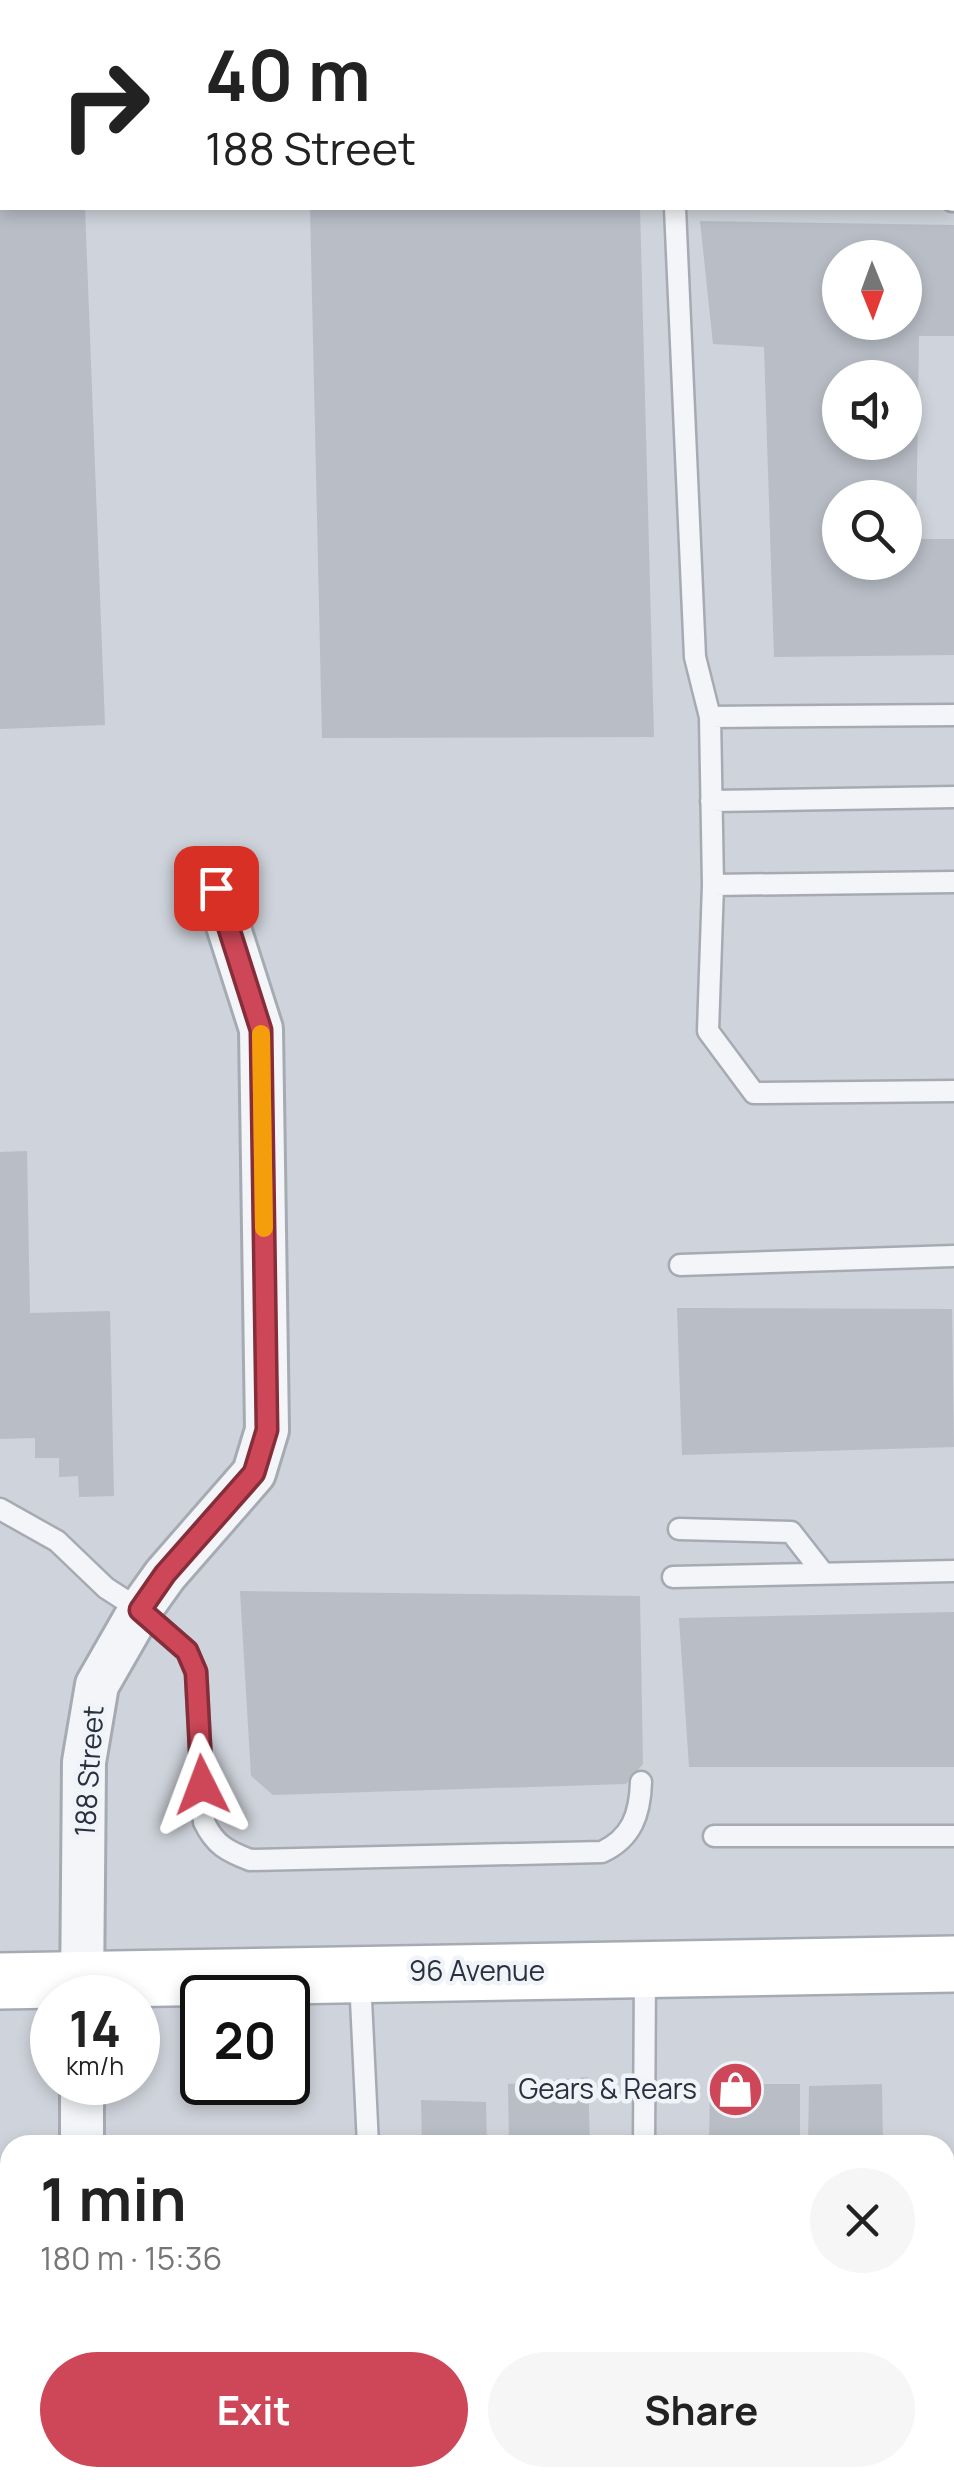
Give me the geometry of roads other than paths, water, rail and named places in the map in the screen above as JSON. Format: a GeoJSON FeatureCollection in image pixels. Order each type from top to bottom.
{"type":"FeatureCollection","features":[{"type":"Feature","properties":{"kind":"main road","name":"96 Avenue"},"geometry":{"type":"LineString","coordinates":[[160,1984],[360,1972],[954,1964]]}},
{"type":"Feature","properties":{"kind":"main road","name":"96 Avenue"},"geometry":{"type":"LineString","coordinates":[[0,1981],[30,1984]]}},
{"type":"Feature","properties":{"kind":"street","name":"188 Street"},"geometry":{"type":"LineString","coordinates":[[82,1975],[84,1774],[89,1720],[100,1676],[165,1574],[254,1473],[267,1430],[261,1030],[216,888]]}},
{"type":"Feature","properties":{"kind":"street"},"geometry":{"type":"LineString","coordinates":[[82,2105],[82,2135]]}},
{"type":"Feature","properties":{"kind":"lane"},"geometry":{"type":"LineString","coordinates":[[675,210],[696,658],[710,717],[713,885],[708,1031],[754,1094],[954,1091]]}},
{"type":"Feature","properties":{"kind":"lane"},"geometry":{"type":"LineString","coordinates":[[710,717],[954,715]]}},
{"type":"Feature","properties":{"kind":"lane"},"geometry":{"type":"LineString","coordinates":[[712,801],[954,797]]}},
{"type":"Feature","properties":{"kind":"lane"},"geometry":{"type":"LineString","coordinates":[[713,885],[954,882]]}},
{"type":"Feature","properties":{"kind":"lane"},"geometry":{"type":"LineString","coordinates":[[680,1265],[954,1256]]}},
{"type":"Feature","properties":{"kind":"lane"},"geometry":{"type":"LineString","coordinates":[[0,1509],[57,1541],[106,1588],[140,1610],[187,1651],[196,1672],[204,1822],[214,1843],[250,1860],[602,1852],[621,1843],[629,1830],[640,1808],[641,1782]]}},
{"type":"Feature","properties":{"kind":"lane"},"geometry":{"type":"LineString","coordinates":[[679,1529],[791,1532],[823,1573]]}},
{"type":"Feature","properties":{"kind":"lane"},"geometry":{"type":"LineString","coordinates":[[674,1576],[954,1571]]}},
{"type":"Feature","properties":{"kind":"lane"},"geometry":{"type":"LineString","coordinates":[[714,1836],[954,1836]]}},
{"type":"Feature","properties":{"kind":"lane"},"geometry":{"type":"LineString","coordinates":[[644,2135],[645,1970]]}},
{"type":"Feature","properties":{"kind":"lane"},"geometry":{"type":"LineString","coordinates":[[360,1972],[368,2135]]}},
{"type":"Feature","properties":{"kind":"place","name":"Gears & Rears"},"geometry":{"type":"Point","coordinates":[736,2089]}}]}
